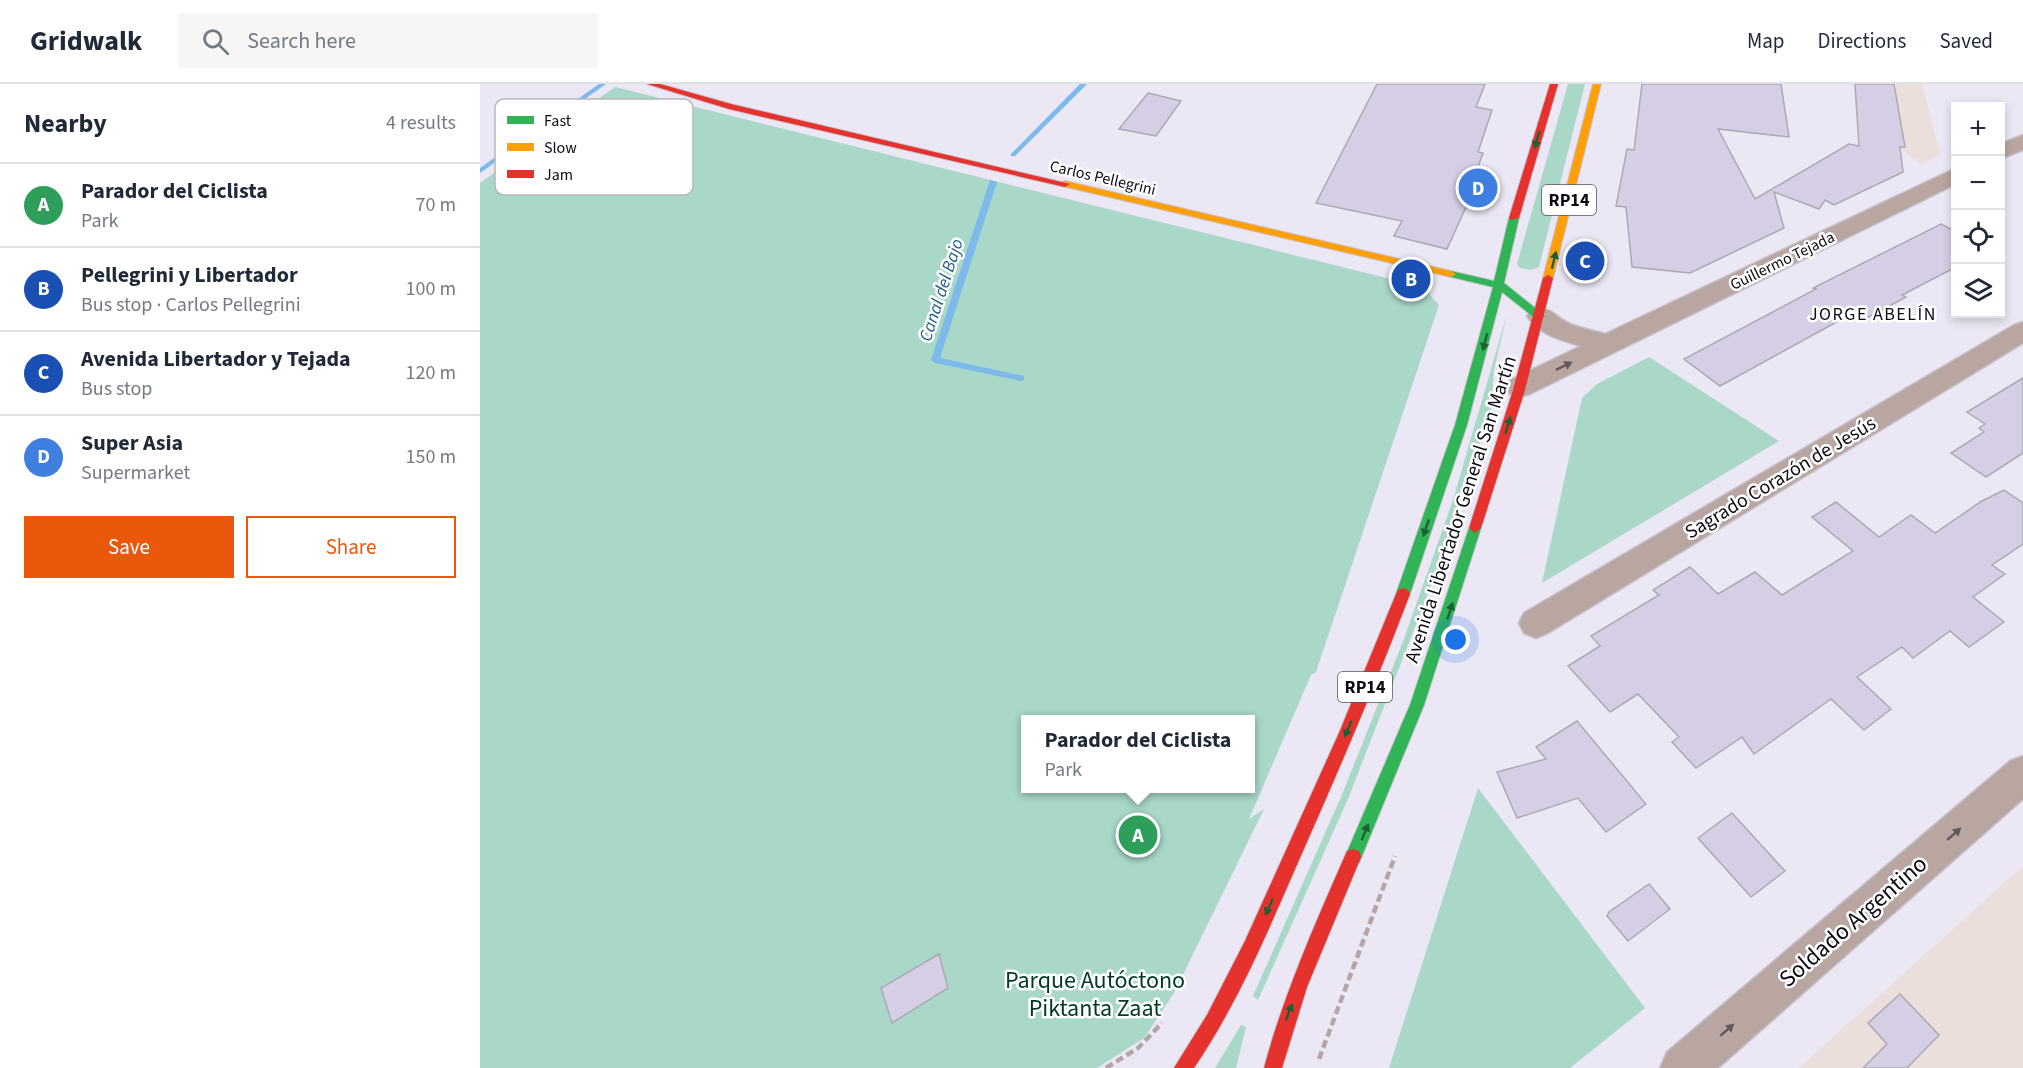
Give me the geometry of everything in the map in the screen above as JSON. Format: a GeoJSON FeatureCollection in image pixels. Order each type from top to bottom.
{"type":"FeatureCollection","features":[{"type":"Feature","properties":{"kind":"main road","name":"Carlos Pellegrini"},"geometry":{"type":"LineString","coordinates":[[651,84],[729,106],[1498,285],[1540,316]]}},
{"type":"Feature","properties":{"kind":"main road","name":"Avenida Libertador General San Martín"},"geometry":{"type":"LineString","coordinates":[[1183,1068],[1215,1023],[1320,795],[1371,674],[1423,537],[1480,361],[1510,234],[1554,84]]}},
{"type":"Feature","properties":{"kind":"main road","name":"Avenida Libertador General San Martín"},"geometry":{"type":"LineString","coordinates":[[1273,1068],[1282,1031],[1319,934],[1358,848],[1417,705],[1443,631],[1540,316],[1597,84]]}},
{"type":"Feature","properties":{"kind":"street"},"geometry":{"type":"LineString","coordinates":[[2005,151],[2023,142]]}},
{"type":"Feature","properties":{"kind":"street","name":"Guillermo Tejada"},"geometry":{"type":"LineString","coordinates":[[1520,387],[1951,177]]}},
{"type":"Feature","properties":{"kind":"street"},"geometry":{"type":"LineString","coordinates":[[1540,316],[1562,331],[1608,344]]}},
{"type":"Feature","properties":{"kind":"street","name":"Sagrado Corazón de Jesús"},"geometry":{"type":"LineString","coordinates":[[1536,624],[2023,331]]}},
{"type":"Feature","properties":{"kind":"street","name":"Soldado Argentino"},"geometry":{"type":"LineString","coordinates":[[1683,1068],[2023,774]]}},
{"type":"Feature","properties":{"kind":"path"},"geometry":{"type":"LineString","coordinates":[[1106,1068],[1138,1048],[1167,1016]]}},
{"type":"Feature","properties":{"kind":"shaded area"},"geometry":{"type":"Polygon","coordinates":[[[1855,84],[1922,84],[1940,155],[1921,164],[1902,150],[1859,146],[1855,84]]]}},
{"type":"Feature","properties":{"kind":"shaded area"},"geometry":{"type":"Polygon","coordinates":[[[2023,866],[2023,1068],[1799,1068],[2023,866]]]}},
{"type":"Feature","properties":{"kind":"green space"},"geometry":{"type":"Polygon","coordinates":[[[1568,84],[1585,84],[1539,267],[1531,270],[1520,268],[1517,264],[1568,84]]]}},
{"type":"Feature","properties":{"kind":"green space"},"geometry":{"type":"Polygon","coordinates":[[[615,87],[663,99],[598,99],[615,87]]]}},
{"type":"Feature","properties":{"kind":"green space","name":"Parque Autóctono Piktanta Zaat"},"geometry":{"type":"Polygon","coordinates":[[[693,106],[1423,287],[1439,305],[1316,672],[1311,675],[1249,819],[1264,809],[1174,993],[1144,1038],[1097,1068],[480,1068],[480,183],[495,172],[495,195],[693,195],[693,106]]]}},
{"type":"Feature","properties":{"kind":"green space"},"geometry":{"type":"Polygon","coordinates":[[[1507,314],[1494,370],[1491,410],[1438,568],[1348,799],[1258,1000],[1253,996],[1341,797],[1404,639],[1453,500],[1507,314]]]}},
{"type":"Feature","properties":{"kind":"green space"},"geometry":{"type":"Polygon","coordinates":[[[1649,357],[1779,441],[1542,583],[1582,398],[1597,384],[1649,357]]]}},
{"type":"Feature","properties":{"kind":"green space"},"geometry":{"type":"Polygon","coordinates":[[[1478,788],[1645,1008],[1570,1068],[1389,1068],[1478,788]]]}},
{"type":"Feature","properties":{"kind":"green space"},"geometry":{"type":"Polygon","coordinates":[[[1241,1025],[1246,1027],[1236,1068],[1215,1068],[1241,1025]]]}},
{"type":"Feature","properties":{"kind":"building"},"geometry":{"type":"Polygon","coordinates":[[[1377,84],[1485,84],[1476,107],[1492,110],[1478,152],[1483,153],[1475,175],[1480,176],[1447,249],[1394,236],[1402,221],[1316,203],[1377,84]]]}},
{"type":"Feature","properties":{"kind":"building"},"geometry":{"type":"Polygon","coordinates":[[[1642,84],[1781,84],[1789,137],[1718,129],[1755,199],[1849,144],[1859,146],[1855,84],[1894,84],[1905,147],[1900,147],[1903,172],[1834,205],[1825,200],[1819,209],[1774,192],[1784,228],[1690,273],[1632,267],[1626,207],[1616,206],[1627,149],[1634,150],[1642,84]]]}},
{"type":"Feature","properties":{"kind":"building"},"geometry":{"type":"Polygon","coordinates":[[[1148,93],[1181,101],[1156,136],[1119,129],[1148,93]]]}},
{"type":"Feature","properties":{"kind":"building"},"geometry":{"type":"Polygon","coordinates":[[[1941,224],[1951,229],[1951,270],[1902,295],[1906,297],[1863,320],[1853,313],[1720,386],[1684,359],[1816,289],[1813,288],[1941,224]]]}},
{"type":"Feature","properties":{"kind":"building"},"geometry":{"type":"Polygon","coordinates":[[[2023,378],[2023,453],[1986,477],[1951,453],[1984,432],[1979,428],[1985,424],[1967,412],[2023,378]]]}},
{"type":"Feature","properties":{"kind":"building"},"geometry":{"type":"Polygon","coordinates":[[[2004,490],[2023,503],[2023,544],[1992,565],[2005,574],[1973,597],[2004,622],[1969,647],[1950,631],[1913,658],[1902,647],[1857,677],[1891,709],[1864,730],[1831,699],[1754,754],[1742,737],[1696,768],[1672,742],[1679,737],[1638,694],[1610,712],[1568,666],[1600,646],[1591,636],[1659,595],[1653,590],[1690,567],[1718,594],[1755,572],[1782,595],[1853,551],[1812,517],[1836,502],[1879,537],[1911,515],[1935,533],[1982,501],[2004,490]]]}},
{"type":"Feature","properties":{"kind":"building"},"geometry":{"type":"Polygon","coordinates":[[[1577,721],[1646,804],[1606,832],[1578,798],[1517,818],[1497,772],[1546,759],[1536,747],[1577,721]]]}},
{"type":"Feature","properties":{"kind":"building"},"geometry":{"type":"Polygon","coordinates":[[[1732,813],[1785,871],[1751,897],[1698,838],[1732,813]]]}},
{"type":"Feature","properties":{"kind":"building"},"geometry":{"type":"Polygon","coordinates":[[[1649,884],[1670,909],[1628,941],[1607,916],[1609,912],[1649,884]]]}},
{"type":"Feature","properties":{"kind":"building"},"geometry":{"type":"Polygon","coordinates":[[[939,954],[948,988],[892,1023],[881,988],[939,954]]]}},
{"type":"Feature","properties":{"kind":"building"},"geometry":{"type":"Polygon","coordinates":[[[1900,994],[1939,1035],[1907,1068],[1863,1068],[1887,1044],[1868,1023],[1900,994]]]}},
{"type":"Feature","properties":{"kind":"waterway"},"geometry":{"type":"LineString","coordinates":[[582,99],[603,84]]}},
{"type":"Feature","properties":{"kind":"waterway","name":"Canal del Bajo"},"geometry":{"type":"LineString","coordinates":[[1013,155],[1084,84]]}},
{"type":"Feature","properties":{"kind":"waterway"},"geometry":{"type":"LineString","coordinates":[[480,171],[495,160]]}},
{"type":"Feature","properties":{"kind":"waterway","name":"Canal del Bajo"},"geometry":{"type":"LineString","coordinates":[[993,182],[935,360],[1021,378]]}},
{"type":"Feature","properties":{"kind":"traffic: fast"},"geometry":{"type":"LineString","coordinates":[[1403,594],[1461,425],[1484,345],[1514,218]]}},
{"type":"Feature","properties":{"kind":"traffic: fast"},"geometry":{"type":"LineString","coordinates":[[1451,274],[1499,285],[1540,316]]}},
{"type":"Feature","properties":{"kind":"traffic: fast"},"geometry":{"type":"LineString","coordinates":[[1353,857],[1417,705],[1475,528]]}},
{"type":"Feature","properties":{"kind":"traffic: slow"},"geometry":{"type":"LineString","coordinates":[[1548,278],[1597,84]]}},
{"type":"Feature","properties":{"kind":"traffic: slow"},"geometry":{"type":"LineString","coordinates":[[1065,184],[1451,274]]}},
{"type":"Feature","properties":{"kind":"traffic: jam"},"geometry":{"type":"LineString","coordinates":[[651,84],[729,106],[1065,184]]}},
{"type":"Feature","properties":{"kind":"traffic: jam"},"geometry":{"type":"LineString","coordinates":[[1514,218],[1554,84]]}},
{"type":"Feature","properties":{"kind":"traffic: jam"},"geometry":{"type":"LineString","coordinates":[[1475,528],[1519,390],[1548,278]]}},
{"type":"Feature","properties":{"kind":"traffic: jam"},"geometry":{"type":"LineString","coordinates":[[1183,1068],[1227,997],[1251,947],[1347,733],[1403,594]]}},
{"type":"Feature","properties":{"kind":"traffic: jam"},"geometry":{"type":"LineString","coordinates":[[1273,1068],[1298,987],[1353,857]]}},
{"type":"Feature","properties":{"kind":"place","name":"Super Asia"},"geometry":{"type":"Point","coordinates":[1478,188]}},
{"type":"Feature","properties":{"kind":"place","name":"Avenida Libertador y Tejada"},"geometry":{"type":"Point","coordinates":[1585,261]}},
{"type":"Feature","properties":{"kind":"place","name":"Pellegrini y Libertador"},"geometry":{"type":"Point","coordinates":[1411,279]}},
{"type":"Feature","properties":{"kind":"place","name":"Parador del Ciclista"},"geometry":{"type":"Point","coordinates":[1138,835]}},
{"type":"Feature","properties":{"kind":"district","name":"JORGE ABELÍN"},"geometry":{"type":"Point","coordinates":[1873,314]}}]}
